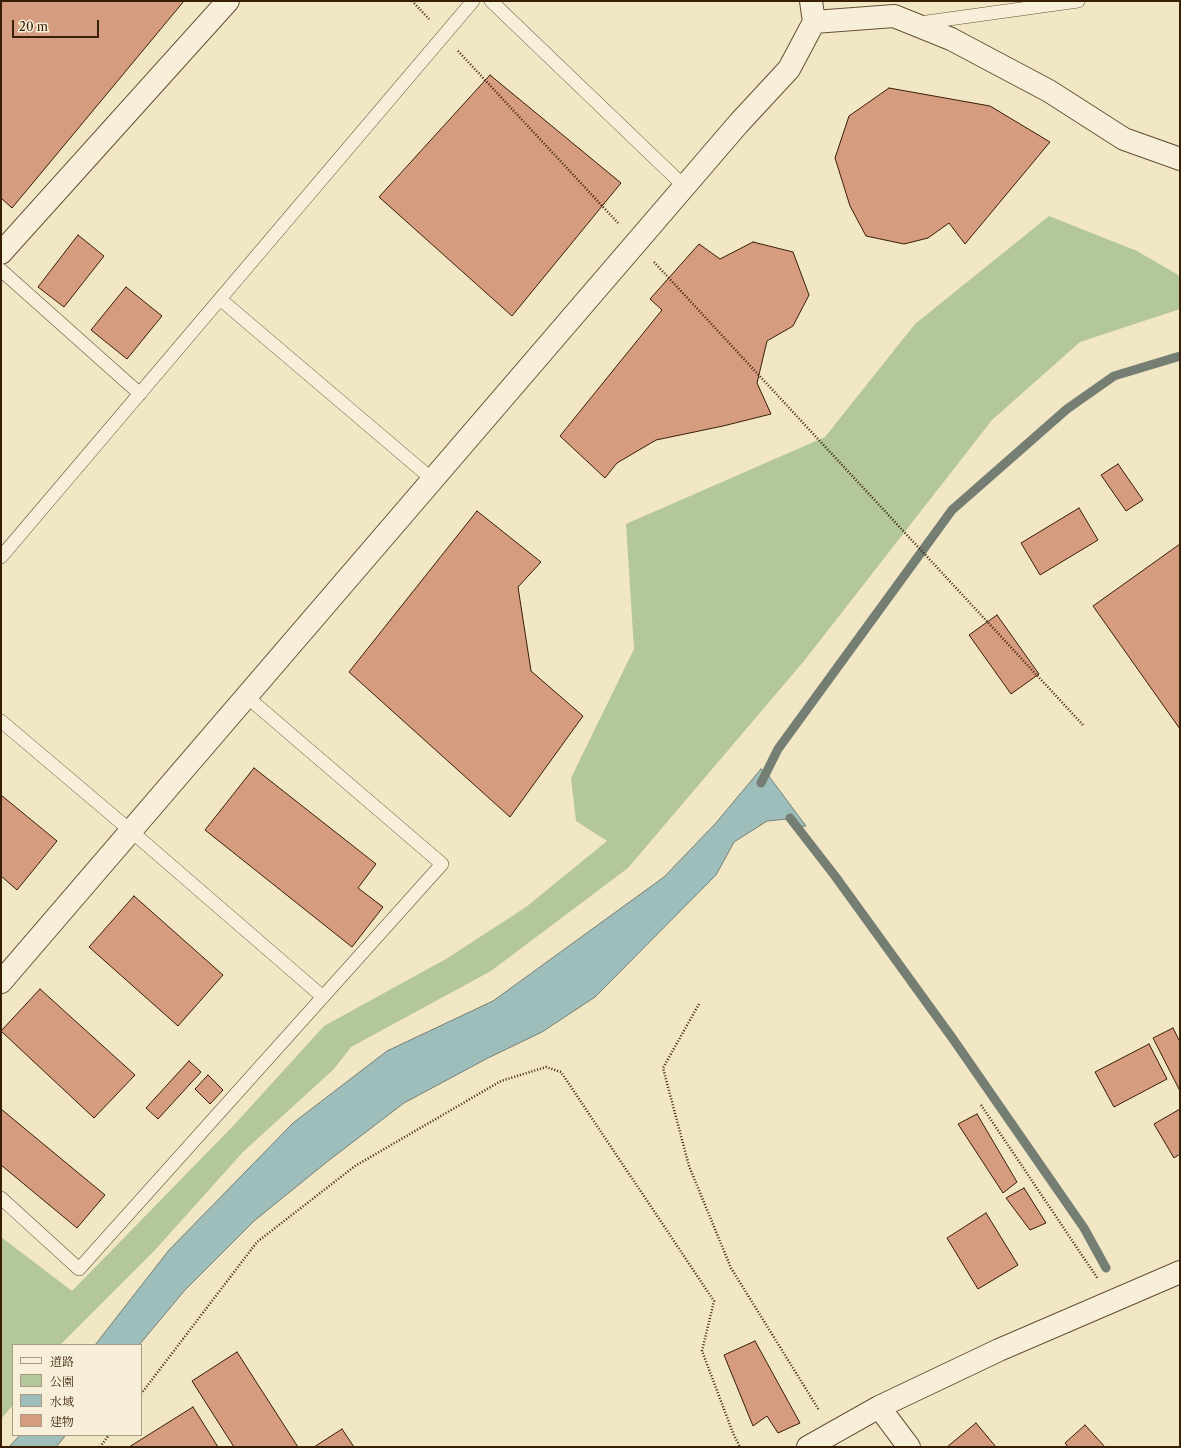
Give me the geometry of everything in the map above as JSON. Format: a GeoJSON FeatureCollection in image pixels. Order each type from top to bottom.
{"type":"FeatureCollection","features":[{"type":"Feature","properties":{"kind":"street"},"geometry":{"type":"LineString","coordinates":[[1,253],[228,1]]}},
{"type":"Feature","properties":{"kind":"street"},"geometry":{"type":"LineString","coordinates":[[1,982],[432,480],[789,69],[812,11],[894,16],[914,24],[951,40],[1049,91],[1124,139],[1180,159]]}},
{"type":"Feature","properties":{"kind":"street"},"geometry":{"type":"LineString","coordinates":[[808,1447],[879,1407],[999,1350],[1180,1272]]}},
{"type":"Feature","properties":{"kind":"street"},"geometry":{"type":"LineString","coordinates":[[879,1407],[909,1447]]}},
{"type":"Feature","properties":{"kind":"lane"},"geometry":{"type":"LineString","coordinates":[[1,557],[473,1]]}},
{"type":"Feature","properties":{"kind":"lane"},"geometry":{"type":"LineString","coordinates":[[491,1],[685,187]]}},
{"type":"Feature","properties":{"kind":"lane"},"geometry":{"type":"LineString","coordinates":[[914,24],[1078,1]]}},
{"type":"Feature","properties":{"kind":"lane"},"geometry":{"type":"LineString","coordinates":[[1,270],[140,394]]}},
{"type":"Feature","properties":{"kind":"lane"},"geometry":{"type":"LineString","coordinates":[[220,299],[432,480]]}},
{"type":"Feature","properties":{"kind":"lane"},"geometry":{"type":"LineString","coordinates":[[1,1198],[79,1269],[442,864],[246,696]]}},
{"type":"Feature","properties":{"kind":"lane"},"geometry":{"type":"LineString","coordinates":[[1,720],[323,997]]}},
{"type":"Feature","properties":{"kind":"path"},"geometry":{"type":"LineString","coordinates":[[412,1],[434,24]]}},
{"type":"Feature","properties":{"kind":"path"},"geometry":{"type":"LineString","coordinates":[[456,48],[623,229]]}},
{"type":"Feature","properties":{"kind":"path"},"geometry":{"type":"LineString","coordinates":[[650,258],[1083,725]]}},
{"type":"Feature","properties":{"kind":"path"},"geometry":{"type":"LineString","coordinates":[[698,1004],[663,1068],[689,1166],[731,1268],[833,1433]]}},
{"type":"Feature","properties":{"kind":"path"},"geometry":{"type":"LineString","coordinates":[[142,1393],[257,1242],[355,1166],[501,1081],[546,1067],[561,1072],[714,1301],[702,1351],[733,1433],[740,1447]]}},
{"type":"Feature","properties":{"kind":"path"},"geometry":{"type":"LineString","coordinates":[[981,1105],[1112,1301]]}},
{"type":"Feature","properties":{"kind":"path"},"geometry":{"type":"LineString","coordinates":[[100,1447],[108,1436]]}},
{"type":"Feature","properties":{"kind":"green space"},"geometry":{"type":"Polygon","coordinates":[[[1049,216],[1137,251],[1180,276],[1180,309],[1080,342],[992,420],[804,661],[628,868],[491,971],[351,1047],[334,1069],[243,1152],[155,1250],[61,1344],[12,1344],[12,1406],[1,1419],[1,1237],[72,1291],[234,1125],[324,1026],[446,959],[526,907],[607,841],[576,821],[571,778],[634,649],[626,524],[825,437],[915,324],[1049,216]]]}},
{"type":"Feature","properties":{"kind":"water"},"geometry":{"type":"Polygon","coordinates":[[[761,769],[768,775],[806,826],[793,827],[787,819],[767,821],[734,842],[716,875],[595,997],[542,1032],[488,1058],[404,1103],[328,1161],[254,1221],[185,1290],[140,1344],[96,1344],[169,1250],[293,1123],[387,1051],[493,1001],[664,877],[715,824],[761,769]]]}},
{"type":"Feature","properties":{"kind":"water"},"geometry":{"type":"Polygon","coordinates":[[[19,1436],[65,1436],[56,1447],[9,1447],[19,1436]]]}},
{"type":"Feature","properties":{"kind":"building"},"geometry":{"type":"Polygon","coordinates":[[[1,1],[184,1],[12,208],[1,198],[1,1]]]}},
{"type":"Feature","properties":{"kind":"building"},"geometry":{"type":"Polygon","coordinates":[[[490,75],[621,183],[512,316],[379,197],[490,75]]]}},
{"type":"Feature","properties":{"kind":"building"},"geometry":{"type":"Polygon","coordinates":[[[889,88],[990,106],[1050,142],[965,244],[949,223],[928,238],[904,244],[866,236],[850,206],[835,158],[849,116],[889,88]]]}},
{"type":"Feature","properties":{"kind":"building"},"geometry":{"type":"Polygon","coordinates":[[[78,235],[104,256],[64,307],[38,287],[78,235]]]}},
{"type":"Feature","properties":{"kind":"building"},"geometry":{"type":"Polygon","coordinates":[[[753,242],[793,252],[809,295],[793,326],[767,341],[757,383],[771,414],[656,440],[617,463],[605,478],[560,436],[662,310],[650,299],[699,244],[720,259],[753,242]]]}},
{"type":"Feature","properties":{"kind":"building"},"geometry":{"type":"Polygon","coordinates":[[[126,287],[162,316],[127,359],[91,330],[126,287]]]}},
{"type":"Feature","properties":{"kind":"building"},"geometry":{"type":"Polygon","coordinates":[[[1118,464],[1143,500],[1126,511],[1101,475],[1118,464]]]}},
{"type":"Feature","properties":{"kind":"building"},"geometry":{"type":"Polygon","coordinates":[[[1079,508],[1098,540],[1040,575],[1021,543],[1079,508]]]}},
{"type":"Feature","properties":{"kind":"building"},"geometry":{"type":"Polygon","coordinates":[[[477,511],[541,562],[518,587],[531,671],[583,716],[510,817],[349,672],[477,511]]]}},
{"type":"Feature","properties":{"kind":"building"},"geometry":{"type":"Polygon","coordinates":[[[1180,544],[1180,729],[1093,606],[1180,544]]]}},
{"type":"Feature","properties":{"kind":"building"},"geometry":{"type":"Polygon","coordinates":[[[997,615],[1039,674],[1011,694],[969,635],[997,615]]]}},
{"type":"Feature","properties":{"kind":"building"},"geometry":{"type":"Polygon","coordinates":[[[254,768],[376,864],[358,888],[383,907],[352,947],[205,830],[254,768]]]}},
{"type":"Feature","properties":{"kind":"building"},"geometry":{"type":"Polygon","coordinates":[[[1,795],[57,841],[17,890],[1,876],[1,795]]]}},
{"type":"Feature","properties":{"kind":"building"},"geometry":{"type":"Polygon","coordinates":[[[134,896],[223,975],[178,1026],[89,947],[134,896]]]}},
{"type":"Feature","properties":{"kind":"building"},"geometry":{"type":"Polygon","coordinates":[[[40,989],[135,1075],[94,1118],[1,1031],[40,989]]]}},
{"type":"Feature","properties":{"kind":"building"},"geometry":{"type":"Polygon","coordinates":[[[1173,1028],[1180,1042],[1180,1091],[1153,1038],[1173,1028]]]}},
{"type":"Feature","properties":{"kind":"building"},"geometry":{"type":"Polygon","coordinates":[[[1149,1044],[1167,1079],[1114,1107],[1095,1072],[1149,1044]]]}},
{"type":"Feature","properties":{"kind":"building"},"geometry":{"type":"Polygon","coordinates":[[[189,1061],[201,1072],[158,1119],[146,1108],[189,1061]]]}},
{"type":"Feature","properties":{"kind":"building"},"geometry":{"type":"Polygon","coordinates":[[[208,1075],[223,1090],[210,1104],[195,1089],[208,1075]]]}},
{"type":"Feature","properties":{"kind":"building"},"geometry":{"type":"Polygon","coordinates":[[[1,1109],[105,1195],[77,1228],[1,1165],[1,1109]]]}},
{"type":"Feature","properties":{"kind":"building"},"geometry":{"type":"Polygon","coordinates":[[[1180,1109],[1180,1154],[1174,1158],[1154,1124],[1180,1109]]]}},
{"type":"Feature","properties":{"kind":"building"},"geometry":{"type":"Polygon","coordinates":[[[977,1114],[1017,1182],[1003,1193],[958,1124],[977,1114]]]}},
{"type":"Feature","properties":{"kind":"building"},"geometry":{"type":"Polygon","coordinates":[[[1024,1188],[1046,1223],[1030,1230],[1006,1198],[1024,1188]]]}},
{"type":"Feature","properties":{"kind":"building"},"geometry":{"type":"Polygon","coordinates":[[[986,1213],[1018,1265],[978,1289],[947,1238],[986,1213]]]}},
{"type":"Feature","properties":{"kind":"building"},"geometry":{"type":"Polygon","coordinates":[[[755,1341],[800,1423],[778,1433],[767,1416],[753,1426],[724,1355],[755,1341]]]}},
{"type":"Feature","properties":{"kind":"building"},"geometry":{"type":"Polygon","coordinates":[[[237,1352],[298,1447],[234,1447],[192,1381],[237,1352]]]}},
{"type":"Feature","properties":{"kind":"building"},"geometry":{"type":"Polygon","coordinates":[[[193,1407],[218,1447],[129,1447],[193,1407]]]}},
{"type":"Feature","properties":{"kind":"building"},"geometry":{"type":"Polygon","coordinates":[[[976,1423],[996,1447],[947,1447],[976,1423]]]}},
{"type":"Feature","properties":{"kind":"building"},"geometry":{"type":"Polygon","coordinates":[[[1085,1425],[1105,1447],[1068,1447],[1065,1443],[1085,1425]]]}},
{"type":"Feature","properties":{"kind":"building"},"geometry":{"type":"Polygon","coordinates":[[[342,1429],[354,1447],[314,1447],[342,1429]]]}},
{"type":"Feature","properties":{"kind":"waterway"},"geometry":{"type":"LineString","coordinates":[[761,783],[778,749],[952,510],[1067,409],[1114,376],[1180,356]]}},
{"type":"Feature","properties":{"kind":"waterway"},"geometry":{"type":"LineString","coordinates":[[790,818],[835,876],[953,1039],[1084,1228],[1106,1268]]}}]}
